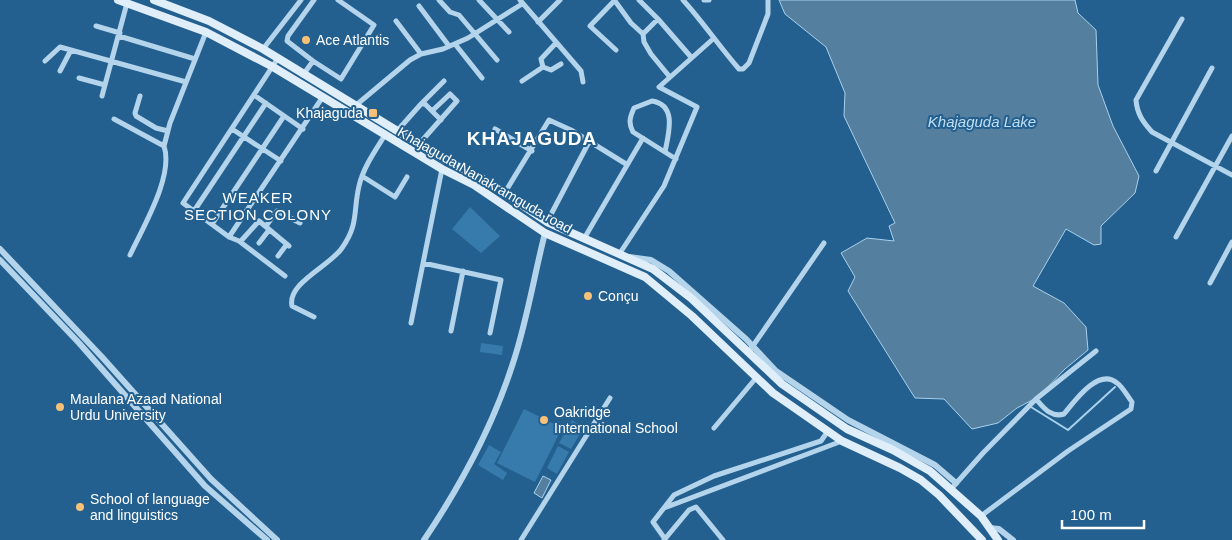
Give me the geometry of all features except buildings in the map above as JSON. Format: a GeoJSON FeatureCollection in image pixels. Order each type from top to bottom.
{"type":"FeatureCollection","features":[{"type":"Feature","properties":{"kind":"main road","name":"Khajaguda Nanakramguda road"},"geometry":{"type":"LineString","coordinates":[[118,0],[206,32],[273,67],[385,136],[474,185],[545,233],[644,277],[720,341],[756,378],[842,441],[921,480],[939,495],[982,540]]}},
{"type":"Feature","properties":{"kind":"main road","name":"Khajaguda Nanakramguda road"},"geometry":{"type":"LineString","coordinates":[[154,0],[209,21],[278,58],[396,131],[485,180],[547,222],[585,237],[653,269],[679,288],[750,349],[766,371],[799,391],[847,429],[911,459],[954,486],[981,516],[998,540]]}},
{"type":"Feature","properties":{"kind":"street"},"geometry":{"type":"LineString","coordinates":[[263,50],[301,0]]}},
{"type":"Feature","properties":{"kind":"street"},"geometry":{"type":"LineString","coordinates":[[314,0],[288,36],[287,41],[341,79],[374,25],[338,0]]}},
{"type":"Feature","properties":{"kind":"street"},"geometry":{"type":"LineString","coordinates":[[439,0],[450,12],[459,15],[497,60]]}},
{"type":"Feature","properties":{"kind":"street"},"geometry":{"type":"LineString","coordinates":[[480,0],[509,32]]}},
{"type":"Feature","properties":{"kind":"street"},"geometry":{"type":"LineString","coordinates":[[538,22],[560,0]]}},
{"type":"Feature","properties":{"kind":"street"},"geometry":{"type":"LineString","coordinates":[[616,50],[590,26],[615,0],[631,23],[642,34],[651,54],[669,76]]}},
{"type":"Feature","properties":{"kind":"street"},"geometry":{"type":"LineString","coordinates":[[639,0],[691,57]]}},
{"type":"Feature","properties":{"kind":"street"},"geometry":{"type":"LineString","coordinates":[[683,0],[739,69],[746,68],[768,14],[768,0]]}},
{"type":"Feature","properties":{"kind":"street"},"geometry":{"type":"LineString","coordinates":[[704,0],[709,0]]}},
{"type":"Feature","properties":{"kind":"street"},"geometry":{"type":"LineString","coordinates":[[355,106],[402,64],[421,54],[452,45],[498,21],[521,2],[581,71],[583,82]]}},
{"type":"Feature","properties":{"kind":"street"},"geometry":{"type":"LineString","coordinates":[[102,96],[113,61],[127,3]]}},
{"type":"Feature","properties":{"kind":"street"},"geometry":{"type":"LineString","coordinates":[[418,6],[482,78]]}},
{"type":"Feature","properties":{"kind":"street"},"geometry":{"type":"LineString","coordinates":[[642,34],[658,19]]}},
{"type":"Feature","properties":{"kind":"street"},"geometry":{"type":"LineString","coordinates":[[1182,19],[1136,100],[1137,110],[1143,122],[1152,132],[1232,175]]}},
{"type":"Feature","properties":{"kind":"street"},"geometry":{"type":"LineString","coordinates":[[396,21],[421,54]]}},
{"type":"Feature","properties":{"kind":"street"},"geometry":{"type":"LineString","coordinates":[[96,26],[195,60]]}},
{"type":"Feature","properties":{"kind":"street"},"geometry":{"type":"LineString","coordinates":[[130,255],[165,177],[166,152],[164,146],[168,131],[206,32]]}},
{"type":"Feature","properties":{"kind":"street"},"geometry":{"type":"LineString","coordinates":[[620,253],[658,196],[676,159],[697,107],[659,87],[669,76],[713,39]]}},
{"type":"Feature","properties":{"kind":"street"},"geometry":{"type":"LineString","coordinates":[[543,67],[541,59],[556,43]]}},
{"type":"Feature","properties":{"kind":"street"},"geometry":{"type":"LineString","coordinates":[[45,61],[58,48],[113,61],[186,82]]}},
{"type":"Feature","properties":{"kind":"street"},"geometry":{"type":"LineString","coordinates":[[60,71],[71,50]]}},
{"type":"Feature","properties":{"kind":"street"},"geometry":{"type":"LineString","coordinates":[[278,58],[183,203],[285,276]]}},
{"type":"Feature","properties":{"kind":"street"},"geometry":{"type":"LineString","coordinates":[[303,75],[313,61]]}},
{"type":"Feature","properties":{"kind":"street"},"geometry":{"type":"LineString","coordinates":[[543,67],[551,70],[561,64]]}},
{"type":"Feature","properties":{"kind":"street"},"geometry":{"type":"LineString","coordinates":[[522,81],[543,67]]}},
{"type":"Feature","properties":{"kind":"street"},"geometry":{"type":"LineString","coordinates":[[1156,171],[1212,68]]}},
{"type":"Feature","properties":{"kind":"street"},"geometry":{"type":"LineString","coordinates":[[79,78],[105,86]]}},
{"type":"Feature","properties":{"kind":"street"},"geometry":{"type":"LineString","coordinates":[[396,131],[444,81]]}},
{"type":"Feature","properties":{"kind":"street"},"geometry":{"type":"LineString","coordinates":[[419,144],[457,101],[450,94],[432,111]]}},
{"type":"Feature","properties":{"kind":"street"},"geometry":{"type":"LineString","coordinates":[[254,95],[303,129]]}},
{"type":"Feature","properties":{"kind":"street"},"geometry":{"type":"LineString","coordinates":[[140,96],[135,113],[136,116],[156,128],[168,131]]}},
{"type":"Feature","properties":{"kind":"street"},"geometry":{"type":"LineString","coordinates":[[229,237],[322,98]]}},
{"type":"Feature","properties":{"kind":"street"},"geometry":{"type":"LineString","coordinates":[[665,152],[670,126],[664,106],[652,101],[634,108],[631,114],[630,126],[633,132],[676,159]]}},
{"type":"Feature","properties":{"kind":"street"},"geometry":{"type":"LineString","coordinates":[[194,210],[266,103]]}},
{"type":"Feature","properties":{"kind":"street"},"geometry":{"type":"LineString","coordinates":[[421,104],[425,104],[441,120]]}},
{"type":"Feature","properties":{"kind":"street"},"geometry":{"type":"LineString","coordinates":[[212,224],[284,116]]}},
{"type":"Feature","properties":{"kind":"street"},"geometry":{"type":"LineString","coordinates":[[114,119],[164,146]]}},
{"type":"Feature","properties":{"kind":"street"},"geometry":{"type":"LineString","coordinates":[[504,194],[532,151],[549,120],[571,130],[626,164]]}},
{"type":"Feature","properties":{"kind":"street"},"geometry":{"type":"LineString","coordinates":[[232,129],[281,161]]}},
{"type":"Feature","properties":{"kind":"street"},"geometry":{"type":"LineString","coordinates":[[495,129],[532,151]]}},
{"type":"Feature","properties":{"kind":"street"},"geometry":{"type":"LineString","coordinates":[[314,317],[292,306],[293,295],[300,284],[332,260],[348,239],[356,217],[358,187],[362,176],[385,136]]}},
{"type":"Feature","properties":{"kind":"street"},"geometry":{"type":"LineString","coordinates":[[1176,237],[1232,136]]}},
{"type":"Feature","properties":{"kind":"street"},"geometry":{"type":"LineString","coordinates":[[585,237],[626,164],[643,138]]}},
{"type":"Feature","properties":{"kind":"street"},"geometry":{"type":"LineString","coordinates":[[547,222],[589,142]]}},
{"type":"Feature","properties":{"kind":"street"},"geometry":{"type":"LineString","coordinates":[[411,323],[442,169]]}},
{"type":"Feature","properties":{"kind":"street"},"geometry":{"type":"LineString","coordinates":[[362,176],[395,197],[406,177]]}},
{"type":"Feature","properties":{"kind":"street"},"geometry":{"type":"LineString","coordinates":[[259,243],[277,211],[300,223]]}},
{"type":"Feature","properties":{"kind":"street"},"geometry":{"type":"LineString","coordinates":[[240,242],[256,221],[288,245],[278,256]]}},
{"type":"Feature","properties":{"kind":"street"},"geometry":{"type":"LineString","coordinates":[[424,540],[475,456],[496,410],[514,362],[545,233]]}},
{"type":"Feature","properties":{"kind":"street"},"geometry":{"type":"LineString","coordinates":[[1210,283],[1232,242]]}},
{"type":"Feature","properties":{"kind":"street"},"geometry":{"type":"LineString","coordinates":[[750,349],[824,243]]}},
{"type":"Feature","properties":{"kind":"street"},"geometry":{"type":"LineString","coordinates":[[0,249],[102,357],[211,479],[277,540]]}},
{"type":"Feature","properties":{"kind":"street"},"geometry":{"type":"LineString","coordinates":[[0,260],[79,343],[205,486],[267,540]]}},
{"type":"Feature","properties":{"kind":"street"},"geometry":{"type":"LineString","coordinates":[[423,263],[501,280],[490,333]]}},
{"type":"Feature","properties":{"kind":"street"},"geometry":{"type":"LineString","coordinates":[[451,331],[463,272]]}},
{"type":"Feature","properties":{"kind":"street"},"geometry":{"type":"LineString","coordinates":[[954,486],[982,453],[1036,399],[1096,351]]}},
{"type":"Feature","properties":{"kind":"street"},"geometry":{"type":"LineString","coordinates":[[714,428],[756,378]]}},
{"type":"Feature","properties":{"kind":"street"},"geometry":{"type":"LineString","coordinates":[[981,516],[1068,451],[1130,411],[1132,406],[1132,402],[1117,382],[1108,379],[1094,383],[1064,414],[1059,416],[1050,414],[1036,399]]}},
{"type":"Feature","properties":{"kind":"street"},"geometry":{"type":"LineString","coordinates":[[521,540],[610,398]]}},
{"type":"Feature","properties":{"kind":"street"},"geometry":{"type":"LineString","coordinates":[[723,540],[696,507],[689,510],[665,539],[652,522],[674,494],[714,476],[821,441],[828,431]]}},
{"type":"Feature","properties":{"kind":"street"},"geometry":{"type":"LineString","coordinates":[[662,508],[842,441]]}},
{"type":"Feature","properties":{"kind":"street"},"geometry":{"type":"LineString","coordinates":[[989,528],[999,529],[1013,540]]}},
{"type":"Feature","properties":{"kind":"shaded area"},"geometry":{"type":"Polygon","coordinates":[[[470,207],[500,236],[481,253],[452,229],[470,207]]]}},
{"type":"Feature","properties":{"kind":"shaded area"},"geometry":{"type":"Polygon","coordinates":[[[481,343],[503,346],[502,355],[480,352],[481,343]]]}},
{"type":"Feature","properties":{"kind":"shaded area"},"geometry":{"type":"Polygon","coordinates":[[[524,409],[562,428],[535,482],[497,463],[524,409]]]}},
{"type":"Feature","properties":{"kind":"shaded area"},"geometry":{"type":"Polygon","coordinates":[[[572,420],[584,427],[571,449],[559,443],[572,420]]]}},
{"type":"Feature","properties":{"kind":"shaded area"},"geometry":{"type":"Polygon","coordinates":[[[489,445],[501,452],[494,464],[507,473],[503,480],[478,465],[489,445]]]}},
{"type":"Feature","properties":{"kind":"shaded area"},"geometry":{"type":"Polygon","coordinates":[[[558,446],[569,452],[557,474],[547,468],[558,446]]]}},
{"type":"Feature","properties":{"kind":"water","name":"Khajaguda Lake"},"geometry":{"type":"Polygon","coordinates":[[[779,0],[1075,0],[1078,13],[1096,30],[1098,85],[1113,126],[1139,176],[1135,193],[1101,226],[1101,244],[1094,245],[1066,229],[1033,286],[1064,303],[1086,327],[1088,350],[1065,369],[1038,397],[1017,408],[998,423],[972,429],[944,399],[915,398],[848,291],[855,277],[841,253],[867,238],[894,241],[889,226],[895,223],[844,116],[845,93],[826,47],[785,14],[779,0]]]}},
{"type":"Feature","properties":{"kind":"water"},"geometry":{"type":"Polygon","coordinates":[[[543,476],[551,480],[542,498],[534,493],[543,476]]]}},
{"type":"Feature","properties":{"kind":"waterway"},"geometry":{"type":"LineString","coordinates":[[1031,407],[1068,430],[1115,387]]}},
{"type":"Feature","properties":{"kind":"place","name":"Ace Atlantis"},"geometry":{"type":"Point","coordinates":[306,40]}},
{"type":"Feature","properties":{"kind":"place","name":"Khajaguda"},"geometry":{"type":"Point","coordinates":[373,113]}},
{"type":"Feature","properties":{"kind":"place","name":"Conçu"},"geometry":{"type":"Point","coordinates":[588,296]}},
{"type":"Feature","properties":{"kind":"place","name":"Maulana Azaad National Urdu University"},"geometry":{"type":"Point","coordinates":[60,407]}},
{"type":"Feature","properties":{"kind":"place","name":"Oakridge International School"},"geometry":{"type":"Point","coordinates":[544,420]}},
{"type":"Feature","properties":{"kind":"place","name":"School of language and linguistics"},"geometry":{"type":"Point","coordinates":[80,507]}},
{"type":"Feature","properties":{"kind":"district","name":"KHAJAGUDA"},"geometry":{"type":"Point","coordinates":[532,138]}},
{"type":"Feature","properties":{"kind":"district","name":"WEAKER SECTION COLONY"},"geometry":{"type":"Point","coordinates":[258,206]}}]}
